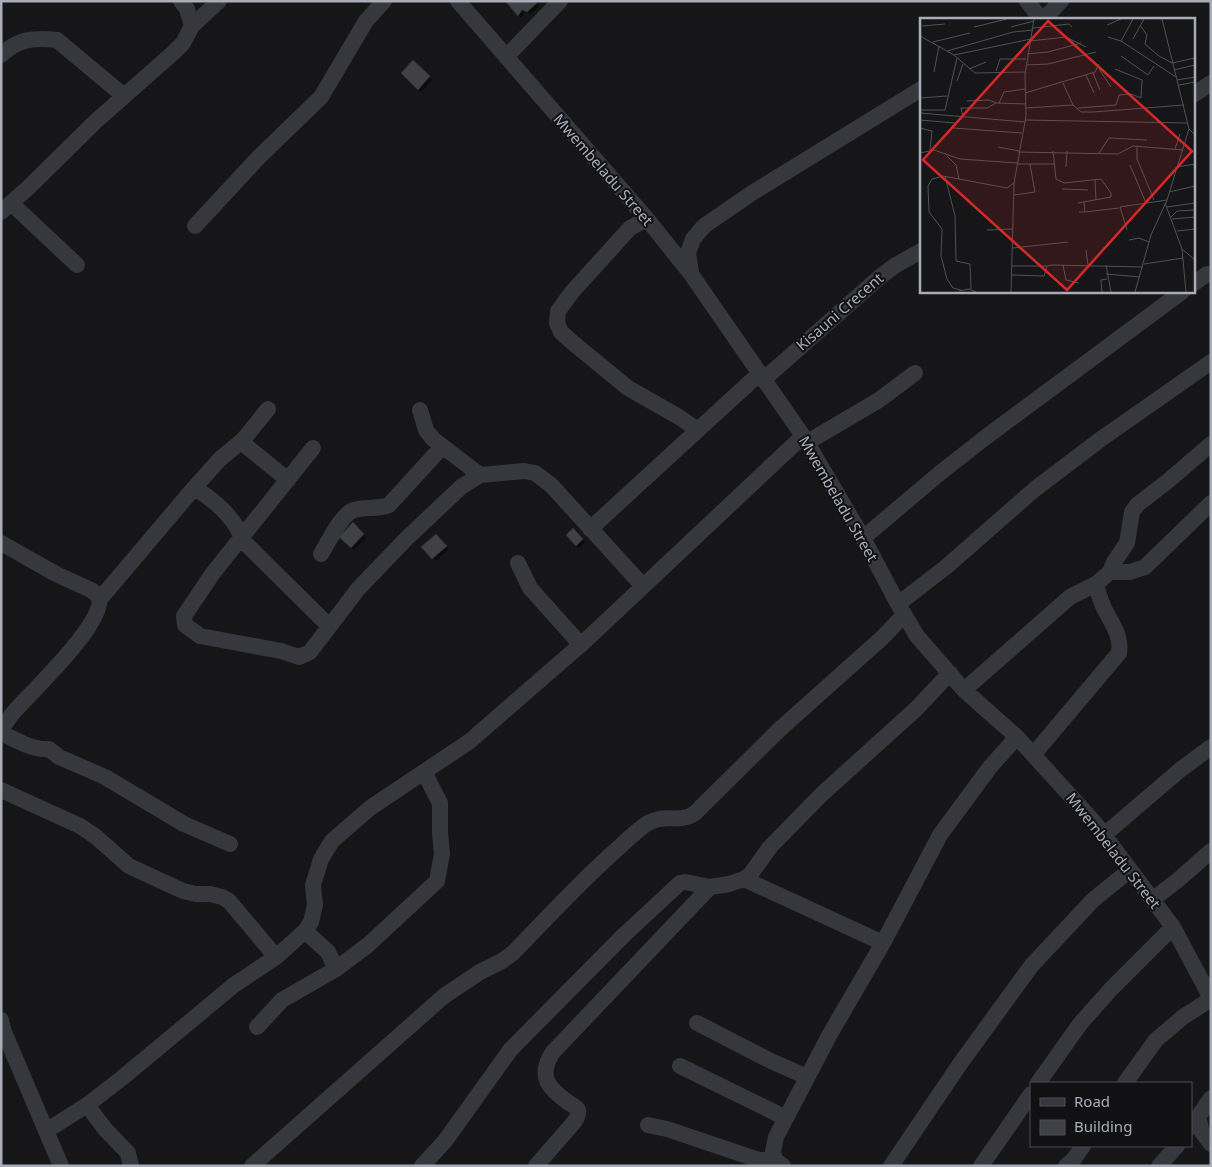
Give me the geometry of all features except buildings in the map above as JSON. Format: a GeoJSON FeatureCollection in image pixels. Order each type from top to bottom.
{"type":"FeatureCollection","features":[{"type":"Feature","properties":{"kind":"street"},"geometry":{"type":"LineString","coordinates":[[181,1],[187,9],[192,26]]}},
{"type":"Feature","properties":{"kind":"street"},"geometry":{"type":"LineString","coordinates":[[77,265],[6,208],[124,96],[173,53],[183,42],[192,26],[219,1]]}},
{"type":"Feature","properties":{"kind":"street"},"geometry":{"type":"LineString","coordinates":[[195,226],[258,158],[321,97],[330,86],[366,21],[384,1]]}},
{"type":"Feature","properties":{"kind":"street","name":"Mwembeladu Street"},"geometry":{"type":"LineString","coordinates":[[458,1],[691,274],[804,440],[863,538],[917,636],[964,690],[1017,737],[1095,823],[1173,927],[1211,999]]}},
{"type":"Feature","properties":{"kind":"street"},"geometry":{"type":"LineString","coordinates":[[506,57],[560,1]]}},
{"type":"Feature","properties":{"kind":"street"},"geometry":{"type":"LineString","coordinates":[[1027,1],[1042,18]]}},
{"type":"Feature","properties":{"kind":"street"},"geometry":{"type":"LineString","coordinates":[[1044,18],[1061,1]]}},
{"type":"Feature","properties":{"kind":"street"},"geometry":{"type":"LineString","coordinates":[[1,55],[10,47],[27,40],[57,40],[124,96]]}},
{"type":"Feature","properties":{"kind":"street"},"geometry":{"type":"LineString","coordinates":[[1194,94],[1211,83]]}},
{"type":"Feature","properties":{"kind":"street"},"geometry":{"type":"LineString","coordinates":[[691,274],[688,253],[693,239],[704,226],[752,193],[920,90]]}},
{"type":"Feature","properties":{"kind":"street"},"geometry":{"type":"LineString","coordinates":[[646,219],[630,228],[572,292],[558,311],[557,323],[561,332],[628,388],[698,430]]}},
{"type":"Feature","properties":{"kind":"street","name":"Kisauni Crecent"},"geometry":{"type":"LineString","coordinates":[[590,529],[698,430],[881,276],[920,252]]}},
{"type":"Feature","properties":{"kind":"street"},"geometry":{"type":"LineString","coordinates":[[1194,283],[1207,274]]}},
{"type":"Feature","properties":{"kind":"street"},"geometry":{"type":"LineString","coordinates":[[863,538],[986,437],[1182,292]]}},
{"type":"Feature","properties":{"kind":"street"},"geometry":{"type":"LineString","coordinates":[[252,1166],[444,996],[513,953],[583,881],[648,823],[658,818],[683,819],[696,813],[780,729],[882,638],[901,610],[946,566],[1035,489],[1101,439],[1208,367]]}},
{"type":"Feature","properties":{"kind":"street"},"geometry":{"type":"LineString","coordinates":[[46,1131],[87,1105],[170,1040],[234,985],[276,957],[305,931],[311,922],[315,905],[313,885],[321,859],[332,841],[370,808],[470,741],[581,644],[804,440],[879,400],[915,373]]}},
{"type":"Feature","properties":{"kind":"street"},"geometry":{"type":"LineString","coordinates":[[230,844],[184,824],[105,777],[49,750],[32,746],[1,731],[13,713],[33,694],[79,640],[94,616],[100,599],[194,488],[220,459],[243,440],[268,409]]}},
{"type":"Feature","properties":{"kind":"street"},"geometry":{"type":"LineString","coordinates":[[420,410],[426,430],[433,439],[480,476]]}},
{"type":"Feature","properties":{"kind":"street"},"geometry":{"type":"LineString","coordinates":[[243,440],[245,445],[288,480]]}},
{"type":"Feature","properties":{"kind":"street"},"geometry":{"type":"LineString","coordinates":[[964,690],[1070,597],[1096,584],[1110,572],[1114,562],[1127,543],[1132,512],[1138,504],[1211,444]]}},
{"type":"Feature","properties":{"kind":"street"},"geometry":{"type":"LineString","coordinates":[[321,554],[332,535],[349,513],[354,510],[381,508],[389,505],[442,447]]}},
{"type":"Feature","properties":{"kind":"street"},"geometry":{"type":"LineString","coordinates":[[313,448],[240,537],[184,616],[186,625],[200,636],[299,657],[310,652],[358,589],[406,538],[461,487],[480,476],[515,472],[535,473],[551,485],[643,586]]}},
{"type":"Feature","properties":{"kind":"street"},"geometry":{"type":"LineString","coordinates":[[194,488],[208,496],[235,525],[240,537],[329,626]]}},
{"type":"Feature","properties":{"kind":"street"},"geometry":{"type":"LineString","coordinates":[[1110,572],[1130,572],[1145,567],[1211,503]]}},
{"type":"Feature","properties":{"kind":"street"},"geometry":{"type":"LineString","coordinates":[[1,543],[56,574],[91,590],[100,599]]}},
{"type":"Feature","properties":{"kind":"street"},"geometry":{"type":"LineString","coordinates":[[518,563],[530,588],[581,644]]}},
{"type":"Feature","properties":{"kind":"street"},"geometry":{"type":"LineString","coordinates":[[1034,755],[1119,653],[1118,636],[1103,606],[1096,584]]}},
{"type":"Feature","properties":{"kind":"street"},"geometry":{"type":"LineString","coordinates":[[422,1166],[445,1141],[511,1049],[625,934],[680,883],[685,882],[710,887],[729,884],[750,875],[770,848],[822,794],[916,709],[950,673]]}},
{"type":"Feature","properties":{"kind":"street"},"geometry":{"type":"LineString","coordinates":[[648,1125],[667,1129],[758,1160],[779,1163],[774,1144],[786,1118],[830,1034],[884,943],[940,835],[990,767],[1017,737]]}},
{"type":"Feature","properties":{"kind":"street"},"geometry":{"type":"LineString","coordinates":[[1104,835],[1180,770],[1211,747]]}},
{"type":"Feature","properties":{"kind":"street"},"geometry":{"type":"LineString","coordinates":[[256,1027],[282,1000],[336,969],[368,945],[437,880],[442,854],[440,803],[424,772]]}},
{"type":"Feature","properties":{"kind":"street"},"geometry":{"type":"LineString","coordinates":[[1,790],[80,826],[129,866],[183,891],[196,894],[210,894],[229,901],[276,957]]}},
{"type":"Feature","properties":{"kind":"street"},"geometry":{"type":"LineString","coordinates":[[1152,900],[1211,851]]}},
{"type":"Feature","properties":{"kind":"street"},"geometry":{"type":"LineString","coordinates":[[891,1166],[962,1061],[1032,965],[1093,900],[1130,870]]}},
{"type":"Feature","properties":{"kind":"street"},"geometry":{"type":"LineString","coordinates":[[744,879],[884,943]]}},
{"type":"Feature","properties":{"kind":"street"},"geometry":{"type":"LineString","coordinates":[[536,1166],[576,1121],[578,1114],[576,1107],[551,1088],[544,1075],[547,1061],[553,1052],[710,887]]}},
{"type":"Feature","properties":{"kind":"street"},"geometry":{"type":"LineString","coordinates":[[1039,1082],[1080,1024],[1111,989],[1173,927]]}},
{"type":"Feature","properties":{"kind":"street"},"geometry":{"type":"LineString","coordinates":[[305,931],[328,952],[336,969]]}},
{"type":"Feature","properties":{"kind":"street"},"geometry":{"type":"LineString","coordinates":[[1126,1082],[1156,1040],[1182,1017],[1211,999]]}},
{"type":"Feature","properties":{"kind":"street"},"geometry":{"type":"LineString","coordinates":[[697,1023],[771,1061],[807,1077]]}},
{"type":"Feature","properties":{"kind":"street"},"geometry":{"type":"LineString","coordinates":[[2,1029],[61,1166]]}},
{"type":"Feature","properties":{"kind":"street"},"geometry":{"type":"LineString","coordinates":[[680,1066],[786,1118]]}},
{"type":"Feature","properties":{"kind":"street"},"geometry":{"type":"LineString","coordinates":[[981,1166],[1030,1095]]}},
{"type":"Feature","properties":{"kind":"street"},"geometry":{"type":"LineString","coordinates":[[1211,1098],[1194,1122],[1211,1144]]}},
{"type":"Feature","properties":{"kind":"street"},"geometry":{"type":"LineString","coordinates":[[87,1105],[128,1153],[131,1166]]}},
{"type":"Feature","properties":{"kind":"street"},"geometry":{"type":"LineString","coordinates":[[1066,1166],[1074,1159],[1081,1147]]}},
{"type":"Feature","properties":{"kind":"street"},"geometry":{"type":"LineString","coordinates":[[1160,1166],[1176,1147]]}}]}
